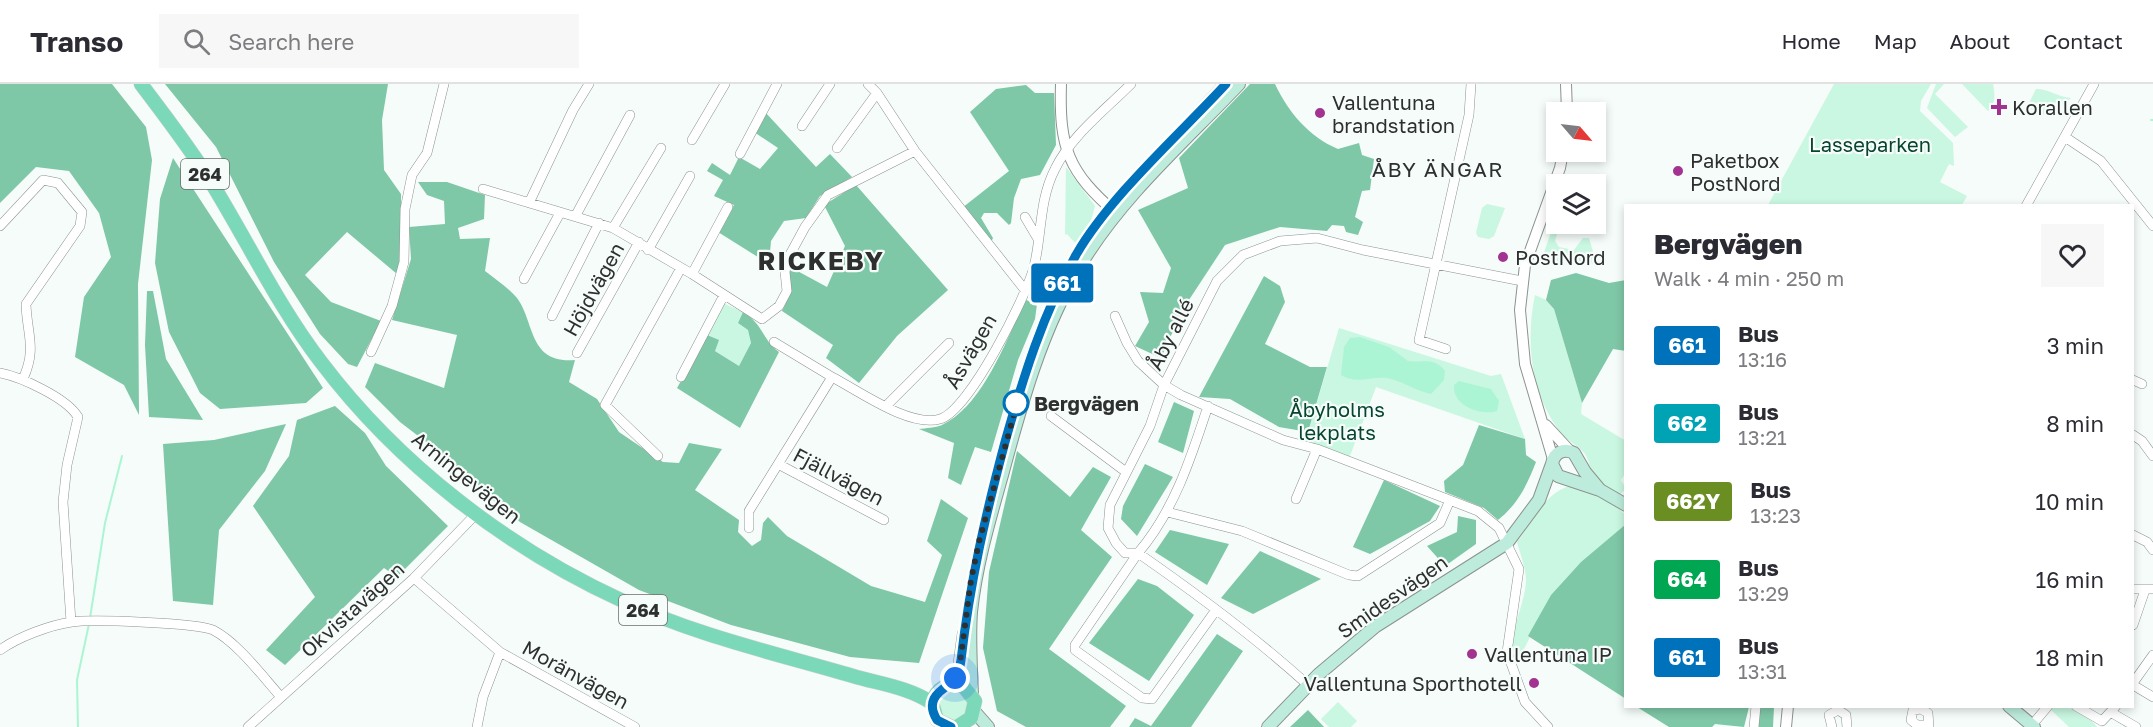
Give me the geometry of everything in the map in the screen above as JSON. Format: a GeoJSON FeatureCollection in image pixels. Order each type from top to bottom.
{"type":"FeatureCollection","features":[{"type":"Feature","properties":{"kind":"main road","name":"Arningevägen"},"geometry":{"type":"LineString","coordinates":[[141,84],[210,181],[273,288],[320,361],[340,386],[415,464],[476,514],[585,583],[669,622],[735,644],[922,696],[932,707],[941,724],[951,727]]}},
{"type":"Feature","properties":{"kind":"main road"},"geometry":{"type":"LineString","coordinates":[[932,727],[932,707],[935,694],[948,685],[959,671],[971,580],[983,523],[1030,359],[1051,305],[1077,254],[1226,84]]}},
{"type":"Feature","properties":{"kind":"main road"},"geometry":{"type":"LineString","coordinates":[[988,727],[975,711],[972,694],[971,613],[980,553],[1012,437],[1056,312],[1081,264],[1113,212],[1239,84]]}},
{"type":"Feature","properties":{"kind":"main road"},"geometry":{"type":"LineString","coordinates":[[1539,500],[1557,453],[1570,451],[1600,490]]}},
{"type":"Feature","properties":{"kind":"main road"},"geometry":{"type":"LineString","coordinates":[[1553,461],[1555,473],[1600,490],[1624,504]]}},
{"type":"Feature","properties":{"kind":"main road"},"geometry":{"type":"LineString","coordinates":[[1539,500],[1578,472],[1581,463]]}},
{"type":"Feature","properties":{"kind":"main road","name":"Smidesvägen"},"geometry":{"type":"LineString","coordinates":[[1268,727],[1308,685],[1376,626],[1508,543],[1539,500]]}},
{"type":"Feature","properties":{"kind":"main road","name":"Arningevägen"},"geometry":{"type":"LineString","coordinates":[[892,686],[948,685]]}},
{"type":"Feature","properties":{"kind":"main road"},"geometry":{"type":"LineString","coordinates":[[948,685],[963,686],[972,694]]}},
{"type":"Feature","properties":{"kind":"main road"},"geometry":{"type":"LineString","coordinates":[[2011,708],[2033,726]]}},
{"type":"Feature","properties":{"kind":"main road"},"geometry":{"type":"LineString","coordinates":[[960,727],[967,723],[975,711]]}},
{"type":"Feature","properties":{"kind":"street"},"geometry":{"type":"LineString","coordinates":[[371,352],[392,306],[404,262],[405,209],[412,176],[427,153],[444,84]]}},
{"type":"Feature","properties":{"kind":"street"},"geometry":{"type":"LineString","coordinates":[[529,203],[568,120],[589,84]]}},
{"type":"Feature","properties":{"kind":"street"},"geometry":{"type":"LineString","coordinates":[[692,140],[725,84]]}},
{"type":"Feature","properties":{"kind":"street"},"geometry":{"type":"LineString","coordinates":[[740,154],[777,84]]}},
{"type":"Feature","properties":{"kind":"street"},"geometry":{"type":"LineString","coordinates":[[802,126],[830,84]]}},
{"type":"Feature","properties":{"kind":"street"},"geometry":{"type":"LineString","coordinates":[[867,84],[877,93],[915,151],[1024,290]]}},
{"type":"Feature","properties":{"kind":"street"},"geometry":{"type":"LineString","coordinates":[[1061,84],[1062,138],[1066,150],[1077,172],[1113,212]]}},
{"type":"Feature","properties":{"kind":"street","name":"Åsvägen"},"geometry":{"type":"LineString","coordinates":[[774,342],[886,406],[924,422],[941,419],[954,411],[981,376],[1034,267],[1049,184],[1066,150],[1131,84]]}},
{"type":"Feature","properties":{"kind":"street"},"geometry":{"type":"LineString","coordinates":[[1446,349],[1419,340],[1434,264],[1469,115],[1471,84]]}},
{"type":"Feature","properties":{"kind":"street"},"geometry":{"type":"LineString","coordinates":[[1566,84],[1567,102]]}},
{"type":"Feature","properties":{"kind":"street"},"geometry":{"type":"LineString","coordinates":[[2027,204],[2094,84]]}},
{"type":"Feature","properties":{"kind":"street"},"geometry":{"type":"LineString","coordinates":[[837,148],[877,93]]}},
{"type":"Feature","properties":{"kind":"street"},"geometry":{"type":"LineString","coordinates":[[576,215],[630,115]]}},
{"type":"Feature","properties":{"kind":"street"},"geometry":{"type":"LineString","coordinates":[[2065,137],[2101,161],[2152,223]]}},
{"type":"Feature","properties":{"kind":"street","name":"Höjdvägen"},"geometry":{"type":"LineString","coordinates":[[613,228],[661,148]]}},
{"type":"Feature","properties":{"kind":"street","name":"Höjdvägen"},"geometry":{"type":"LineString","coordinates":[[483,189],[560,213],[576,215],[613,228],[692,273],[762,319],[778,306],[787,291],[784,272],[787,260],[805,227],[828,195],[915,151]]}},
{"type":"Feature","properties":{"kind":"street"},"geometry":{"type":"LineString","coordinates":[[1553,461],[1532,391],[1520,337],[1522,281],[1561,162]]}},
{"type":"Feature","properties":{"kind":"street","name":"Höjdvägen"},"geometry":{"type":"LineString","coordinates":[[648,250],[690,176]]}},
{"type":"Feature","properties":{"kind":"street"},"geometry":{"type":"LineString","coordinates":[[0,226],[43,180],[58,183],[82,212],[80,226],[30,295],[26,304],[31,360],[23,379]]}},
{"type":"Feature","properties":{"kind":"street"},"geometry":{"type":"LineString","coordinates":[[692,273],[728,207]]}},
{"type":"Feature","properties":{"kind":"street"},"geometry":{"type":"LineString","coordinates":[[524,279],[560,213]]}},
{"type":"Feature","properties":{"kind":"street"},"geometry":{"type":"LineString","coordinates":[[1025,217],[1038,239]]}},
{"type":"Feature","properties":{"kind":"street","name":"Höjdvägen"},"geometry":{"type":"LineString","coordinates":[[552,316],[599,223]]}},
{"type":"Feature","properties":{"kind":"street","name":"Åby allé"},"geometry":{"type":"LineString","coordinates":[[1137,553],[1125,553],[1116,543],[1108,528],[1110,505],[1150,426],[1164,385],[1217,281],[1243,255],[1280,241],[1317,238],[1522,281]]}},
{"type":"Feature","properties":{"kind":"street","name":"Höjdvägen"},"geometry":{"type":"LineString","coordinates":[[577,353],[639,242]]}},
{"type":"Feature","properties":{"kind":"street"},"geometry":{"type":"LineString","coordinates":[[658,456],[605,405],[681,268]]}},
{"type":"Feature","properties":{"kind":"street"},"geometry":{"type":"LineString","coordinates":[[628,362],[625,357],[663,289]]}},
{"type":"Feature","properties":{"kind":"street"},"geometry":{"type":"LineString","coordinates":[[681,377],[724,295]]}},
{"type":"Feature","properties":{"kind":"street"},"geometry":{"type":"LineString","coordinates":[[1115,316],[1126,343],[1138,361],[1164,385],[1283,440],[1317,449],[1450,500],[1485,517],[1499,528],[1519,569],[1504,650],[1525,702],[1548,727]]}},
{"type":"Feature","properties":{"kind":"street","name":"Åsvägen"},"geometry":{"type":"LineString","coordinates":[[886,406],[949,343]]}},
{"type":"Feature","properties":{"kind":"street"},"geometry":{"type":"LineString","coordinates":[[0,373],[23,379],[70,408],[78,417],[67,465],[63,502],[70,622]]}},
{"type":"Feature","properties":{"kind":"street"},"geometry":{"type":"LineString","coordinates":[[749,528],[749,511],[832,377]]}},
{"type":"Feature","properties":{"kind":"street"},"geometry":{"type":"LineString","coordinates":[[1208,406],[1184,476],[1167,512],[1074,645],[1077,654],[1142,698],[1152,699],[1216,610]]}},
{"type":"Feature","properties":{"kind":"street"},"geometry":{"type":"LineString","coordinates":[[1051,416],[1126,472]]}},
{"type":"Feature","properties":{"kind":"street"},"geometry":{"type":"LineString","coordinates":[[1543,423],[1570,451]]}},
{"type":"Feature","properties":{"kind":"street"},"geometry":{"type":"LineString","coordinates":[[2134,436],[2142,441],[2153,455]]}},
{"type":"Feature","properties":{"kind":"street"},"geometry":{"type":"LineString","coordinates":[[1296,499],[1317,449]]}},
{"type":"Feature","properties":{"kind":"street","name":"Fjällvägen"},"geometry":{"type":"LineString","coordinates":[[778,464],[884,520]]}},
{"type":"Feature","properties":{"kind":"street"},"geometry":{"type":"LineString","coordinates":[[1167,512],[1242,531],[1349,575],[1358,576],[1440,523],[1450,500]]}},
{"type":"Feature","properties":{"kind":"street","name":"Okvistavägen"},"geometry":{"type":"LineString","coordinates":[[248,727],[414,578],[476,514]]}},
{"type":"Feature","properties":{"kind":"street"},"geometry":{"type":"LineString","coordinates":[[2134,536],[2147,542],[2153,550]]}},
{"type":"Feature","properties":{"kind":"street"},"geometry":{"type":"LineString","coordinates":[[1137,553],[1262,644],[1308,685]]}},
{"type":"Feature","properties":{"kind":"street","name":"Moränvägen"},"geometry":{"type":"LineString","coordinates":[[414,578],[500,652],[635,727]]}},
{"type":"Feature","properties":{"kind":"street"},"geometry":{"type":"LineString","coordinates":[[2134,589],[2149,590],[2134,623]]}},
{"type":"Feature","properties":{"kind":"street"},"geometry":{"type":"LineString","coordinates":[[0,650],[47,629],[70,622],[187,624],[212,629],[226,640],[281,697]]}},
{"type":"Feature","properties":{"kind":"street","name":"Moränvägen"},"geometry":{"type":"LineString","coordinates":[[477,727],[483,698],[500,652]]}},
{"type":"Feature","properties":{"kind":"street"},"geometry":{"type":"LineString","coordinates":[[2153,655],[2134,679],[2153,697]]}},
{"type":"Feature","properties":{"kind":"street"},"geometry":{"type":"LineString","coordinates":[[1754,727],[1756,708]]}},
{"type":"Feature","properties":{"kind":"street"},"geometry":{"type":"LineString","coordinates":[[1786,727],[1788,708]]}},
{"type":"Feature","properties":{"kind":"street"},"geometry":{"type":"LineString","coordinates":[[2033,726],[2046,708]]}},
{"type":"Feature","properties":{"kind":"street"},"geometry":{"type":"LineString","coordinates":[[2079,708],[2102,721],[2114,710],[2136,727]]}},
{"type":"Feature","properties":{"kind":"street"},"geometry":{"type":"LineString","coordinates":[[1832,727],[1829,715],[1838,710],[1846,715],[1847,727]]}},
{"type":"Feature","properties":{"kind":"green space","name":"Lasseparken"},"geometry":{"type":"Polygon","coordinates":[[[1834,84],[1931,84],[1921,101],[1920,111],[1953,143],[1954,166],[1949,164],[1940,182],[1967,196],[1963,204],[1769,204],[1834,84]]]}},
{"type":"Feature","properties":{"kind":"green space"},"geometry":{"type":"Polygon","coordinates":[[[1936,84],[1944,84],[1935,94],[1968,127],[1955,137],[1927,108],[1936,84]]]}},
{"type":"Feature","properties":{"kind":"green space"},"geometry":{"type":"Polygon","coordinates":[[[1962,84],[1993,84],[1994,99],[1991,108],[1988,111],[1962,84]]]}},
{"type":"Feature","properties":{"kind":"green space"},"geometry":{"type":"Polygon","coordinates":[[[2036,89],[2071,98],[2056,110],[2037,115],[2028,105],[2036,89]]]}},
{"type":"Feature","properties":{"kind":"green space"},"geometry":{"type":"Polygon","coordinates":[[[1066,167],[1095,206],[1090,224],[1076,244],[1067,234],[1065,235],[1066,167]]]}},
{"type":"Feature","properties":{"kind":"green space"},"geometry":{"type":"Polygon","coordinates":[[[1487,204],[1505,208],[1494,236],[1489,239],[1478,237],[1476,233],[1482,208],[1487,204]]]}},
{"type":"Feature","properties":{"kind":"green space"},"geometry":{"type":"Polygon","coordinates":[[[1550,234],[1557,234],[1555,241],[1559,247],[1574,250],[1583,238],[1589,238],[1597,265],[1576,261],[1540,264],[1550,234]]]}},
{"type":"Feature","properties":{"kind":"green space"},"geometry":{"type":"Polygon","coordinates":[[[1535,295],[1546,300],[1554,309],[1582,403],[1581,414],[1624,440],[1624,475],[1621,480],[1624,491],[1620,494],[1597,479],[1585,454],[1564,436],[1544,405],[1533,369],[1532,313],[1535,295]]]}},
{"type":"Feature","properties":{"kind":"green space"},"geometry":{"type":"Polygon","coordinates":[[[723,303],[743,312],[738,323],[748,330],[751,343],[739,366],[714,350],[707,335],[723,303]]]}},
{"type":"Feature","properties":{"kind":"green space","name":"Åbyholms lekplats"},"geometry":{"type":"Polygon","coordinates":[[[1339,328],[1491,376],[1501,374],[1525,439],[1376,387],[1348,461],[1304,446],[1339,328]]]}},
{"type":"Feature","properties":{"kind":"green space"},"geometry":{"type":"Polygon","coordinates":[[[1570,486],[1593,492],[1624,513],[1624,526],[1581,562],[1551,595],[1516,665],[1513,654],[1514,633],[1526,583],[1517,542],[1540,509],[1561,490],[1570,486]]]}},
{"type":"Feature","properties":{"kind":"green space"},"geometry":{"type":"Polygon","coordinates":[[[954,691],[965,695],[969,706],[965,717],[954,721],[943,717],[939,706],[943,695],[954,691]]]}},
{"type":"Feature","properties":{"kind":"green space"},"geometry":{"type":"Polygon","coordinates":[[[1338,702],[1357,721],[1351,727],[1329,727],[1321,719],[1338,702]]]}},
{"type":"Feature","properties":{"kind":"green space"},"geometry":{"type":"Polygon","coordinates":[[[2068,708],[2079,711],[2097,727],[2069,727],[2051,710],[2068,708]]]}},
{"type":"Feature","properties":{"kind":"shaded area"},"geometry":{"type":"Polygon","coordinates":[[[0,84],[112,84],[146,127],[152,160],[138,284],[139,415],[124,385],[75,357],[84,297],[111,257],[99,213],[69,171],[36,167],[0,203],[0,84]]]}},
{"type":"Feature","properties":{"kind":"shaded area"},"geometry":{"type":"Polygon","coordinates":[[[165,84],[388,84],[382,120],[384,170],[401,194],[401,260],[397,274],[347,232],[305,275],[331,302],[381,321],[357,367],[348,364],[320,334],[274,262],[216,147],[165,84]]]}},
{"type":"Feature","properties":{"kind":"shaded area"},"geometry":{"type":"Polygon","coordinates":[[[1250,84],[1275,84],[1293,114],[1318,138],[1338,149],[1359,143],[1362,155],[1374,159],[1370,190],[1362,191],[1355,217],[1363,222],[1358,235],[1346,232],[1344,226],[1332,225],[1327,231],[1280,227],[1225,245],[1183,309],[1161,358],[1135,346],[1149,322],[1140,292],[1163,293],[1171,268],[1138,210],[1188,188],[1179,158],[1250,84]]]}},
{"type":"Feature","properties":{"kind":"shaded area"},"geometry":{"type":"Polygon","coordinates":[[[1026,85],[1035,93],[1054,93],[1056,145],[1040,175],[1021,179],[1014,198],[1009,225],[997,213],[984,213],[981,218],[993,238],[990,244],[962,208],[1009,171],[970,112],[996,89],[1026,85]]]}},
{"type":"Feature","properties":{"kind":"shaded area"},"geometry":{"type":"Polygon","coordinates":[[[765,112],[816,167],[830,154],[852,177],[820,196],[806,218],[784,221],[771,241],[769,264],[718,232],[734,205],[714,196],[723,180],[707,171],[712,163],[730,175],[739,157],[760,169],[778,148],[754,132],[765,112]]]}},
{"type":"Feature","properties":{"kind":"shaded area"},"geometry":{"type":"Polygon","coordinates":[[[173,158],[323,388],[306,403],[220,409],[200,393],[169,332],[155,263],[160,199],[173,158]]]}},
{"type":"Feature","properties":{"kind":"shaded area"},"geometry":{"type":"Polygon","coordinates":[[[418,182],[447,182],[485,195],[484,219],[458,228],[460,239],[490,238],[485,271],[517,298],[541,348],[549,355],[560,359],[575,360],[569,382],[597,399],[619,432],[663,462],[679,463],[689,443],[722,449],[695,490],[739,520],[738,532],[752,546],[761,540],[763,523],[768,517],[787,536],[871,586],[925,602],[942,555],[927,541],[941,499],[968,518],[919,663],[850,657],[731,625],[639,590],[520,522],[467,479],[439,452],[400,422],[365,387],[375,363],[444,388],[457,335],[392,320],[411,259],[409,227],[445,224],[444,201],[427,195],[418,182]]]}},
{"type":"Feature","properties":{"kind":"shaded area"},"geometry":{"type":"Polygon","coordinates":[[[856,185],[948,290],[897,336],[859,383],[826,358],[833,345],[782,311],[789,293],[787,274],[790,267],[827,287],[845,246],[824,205],[856,185]]]}},
{"type":"Feature","properties":{"kind":"shaded area"},"geometry":{"type":"Polygon","coordinates":[[[1576,273],[1609,283],[1624,280],[1624,351],[1613,349],[1582,403],[1554,309],[1546,300],[1551,280],[1576,273]]]}},
{"type":"Feature","properties":{"kind":"shaded area"},"geometry":{"type":"Polygon","coordinates":[[[1264,276],[1280,286],[1285,302],[1265,344],[1310,367],[1327,367],[1308,432],[1279,427],[1230,399],[1199,397],[1264,276]]]}},
{"type":"Feature","properties":{"kind":"shaded area"},"geometry":{"type":"Polygon","coordinates":[[[147,291],[153,291],[166,359],[203,420],[149,417],[145,345],[147,291]]]}},
{"type":"Feature","properties":{"kind":"shaded area"},"geometry":{"type":"Polygon","coordinates":[[[1026,300],[1037,304],[1035,319],[1018,360],[991,452],[975,447],[961,485],[948,478],[954,443],[919,429],[942,425],[970,403],[992,370],[1026,300]]]}},
{"type":"Feature","properties":{"kind":"shaded area"},"geometry":{"type":"Polygon","coordinates":[[[743,312],[755,322],[779,352],[740,428],[677,388],[707,335],[719,340],[715,351],[739,366],[751,343],[748,330],[738,323],[743,312]]]}},
{"type":"Feature","properties":{"kind":"shaded area"},"geometry":{"type":"Polygon","coordinates":[[[1360,337],[1389,347],[1408,361],[1428,361],[1437,364],[1445,371],[1444,380],[1431,394],[1387,378],[1358,380],[1341,375],[1344,347],[1350,338],[1360,337]]]}},
{"type":"Feature","properties":{"kind":"shaded area"},"geometry":{"type":"Polygon","coordinates":[[[1459,381],[1491,389],[1499,401],[1497,411],[1482,412],[1462,403],[1457,398],[1454,385],[1459,381]]]}},
{"type":"Feature","properties":{"kind":"shaded area"},"geometry":{"type":"Polygon","coordinates":[[[1174,402],[1194,411],[1183,453],[1158,442],[1174,402]]]}},
{"type":"Feature","properties":{"kind":"shaded area"},"geometry":{"type":"Polygon","coordinates":[[[335,406],[365,433],[386,466],[448,526],[397,577],[384,568],[285,665],[266,650],[315,597],[253,506],[289,456],[297,420],[335,406]]]}},
{"type":"Feature","properties":{"kind":"shaded area"},"geometry":{"type":"Polygon","coordinates":[[[286,424],[265,471],[219,530],[213,605],[173,601],[163,444],[214,440],[286,424]]]}},
{"type":"Feature","properties":{"kind":"shaded area"},"geometry":{"type":"Polygon","coordinates":[[[1479,425],[1525,439],[1526,455],[1536,462],[1521,494],[1498,520],[1484,508],[1445,492],[1444,481],[1463,465],[1479,425]]]}},
{"type":"Feature","properties":{"kind":"shaded area"},"geometry":{"type":"Polygon","coordinates":[[[1017,451],[1070,497],[1093,467],[1111,477],[1081,530],[1112,557],[1049,649],[1126,706],[1110,727],[1026,727],[997,711],[983,648],[989,572],[1017,451]]]}},
{"type":"Feature","properties":{"kind":"shaded area"},"geometry":{"type":"Polygon","coordinates":[[[1145,464],[1173,477],[1137,536],[1121,519],[1123,506],[1145,464]]]}},
{"type":"Feature","properties":{"kind":"shaded area"},"geometry":{"type":"Polygon","coordinates":[[[1384,480],[1440,506],[1430,521],[1370,554],[1353,547],[1384,480]]]}},
{"type":"Feature","properties":{"kind":"shaded area"},"geometry":{"type":"Polygon","coordinates":[[[1458,516],[1476,520],[1476,544],[1445,566],[1427,546],[1457,532],[1458,516]]]}},
{"type":"Feature","properties":{"kind":"shaded area"},"geometry":{"type":"Polygon","coordinates":[[[1624,526],[1624,698],[1528,636],[1551,595],[1581,562],[1624,526]]]}},
{"type":"Feature","properties":{"kind":"shaded area"},"geometry":{"type":"Polygon","coordinates":[[[1170,530],[1229,544],[1207,585],[1155,552],[1170,530]]]}},
{"type":"Feature","properties":{"kind":"shaded area"},"geometry":{"type":"Polygon","coordinates":[[[1260,551],[1321,579],[1253,614],[1221,598],[1260,551]]]}},
{"type":"Feature","properties":{"kind":"shaded area"},"geometry":{"type":"Polygon","coordinates":[[[1138,579],[1157,586],[1194,615],[1149,681],[1089,643],[1138,579]]]}},
{"type":"Feature","properties":{"kind":"shaded area"},"geometry":{"type":"Polygon","coordinates":[[[1217,634],[1243,651],[1191,727],[1129,727],[1135,718],[1151,726],[1217,634]]]}},
{"type":"Feature","properties":{"kind":"shaded area"},"geometry":{"type":"Polygon","coordinates":[[[1639,708],[1749,708],[1744,727],[1715,724],[1712,727],[1669,727],[1639,708]]]}},
{"type":"Feature","properties":{"kind":"shaded area"},"geometry":{"type":"Polygon","coordinates":[[[1760,708],[1774,708],[1773,727],[1758,727],[1760,708]]]}},
{"type":"Feature","properties":{"kind":"shaded area"},"geometry":{"type":"Polygon","coordinates":[[[1308,710],[1324,727],[1290,727],[1308,710]]]}},
{"type":"Feature","properties":{"kind":"waterway"},"geometry":{"type":"LineString","coordinates":[[90,618],[105,523],[122,456]]}},
{"type":"Feature","properties":{"kind":"waterway"},"geometry":{"type":"LineString","coordinates":[[78,727],[77,680],[89,624]]}},
{"type":"Feature","properties":{"kind":"bus line","name":"661"},"geometry":{"type":"LineString","coordinates":[[951,727],[937,720],[932,711],[932,703],[939,689],[951,684],[959,671],[971,580],[983,523],[1030,359],[1051,305],[1077,254],[1110,208],[1226,84]]}},
{"type":"Feature","properties":{"kind":"place","name":"Korallen"},"geometry":{"type":"Point","coordinates":[1999,107]}},
{"type":"Feature","properties":{"kind":"place","name":"Vallentuna brandstation"},"geometry":{"type":"Point","coordinates":[1320,113]}},
{"type":"Feature","properties":{"kind":"place","name":"Paketbox PostNord"},"geometry":{"type":"Point","coordinates":[1678,171]}},
{"type":"Feature","properties":{"kind":"place","name":"PostNord"},"geometry":{"type":"Point","coordinates":[1503,257]}},
{"type":"Feature","properties":{"kind":"place","name":"Bergvägen"},"geometry":{"type":"Point","coordinates":[1016,403]}},
{"type":"Feature","properties":{"kind":"place","name":"Vallentuna IP"},"geometry":{"type":"Point","coordinates":[1472,654]}},
{"type":"Feature","properties":{"kind":"place","name":"Vallentuna Sporthotell"},"geometry":{"type":"Point","coordinates":[1534,683]}},
{"type":"Feature","properties":{"kind":"district","name":"ÅBY ÄNGAR"},"geometry":{"type":"Point","coordinates":[1438,169]}},
{"type":"Feature","properties":{"kind":"district","name":"RICKEBY"},"geometry":{"type":"Point","coordinates":[821,260]}},
{"type":"Feature","properties":{"kind":"route"},"geometry":{"type":"LineString","coordinates":[[955,678],[959,671],[971,580],[983,523],[1019,396],[1016,403]]}}]}
